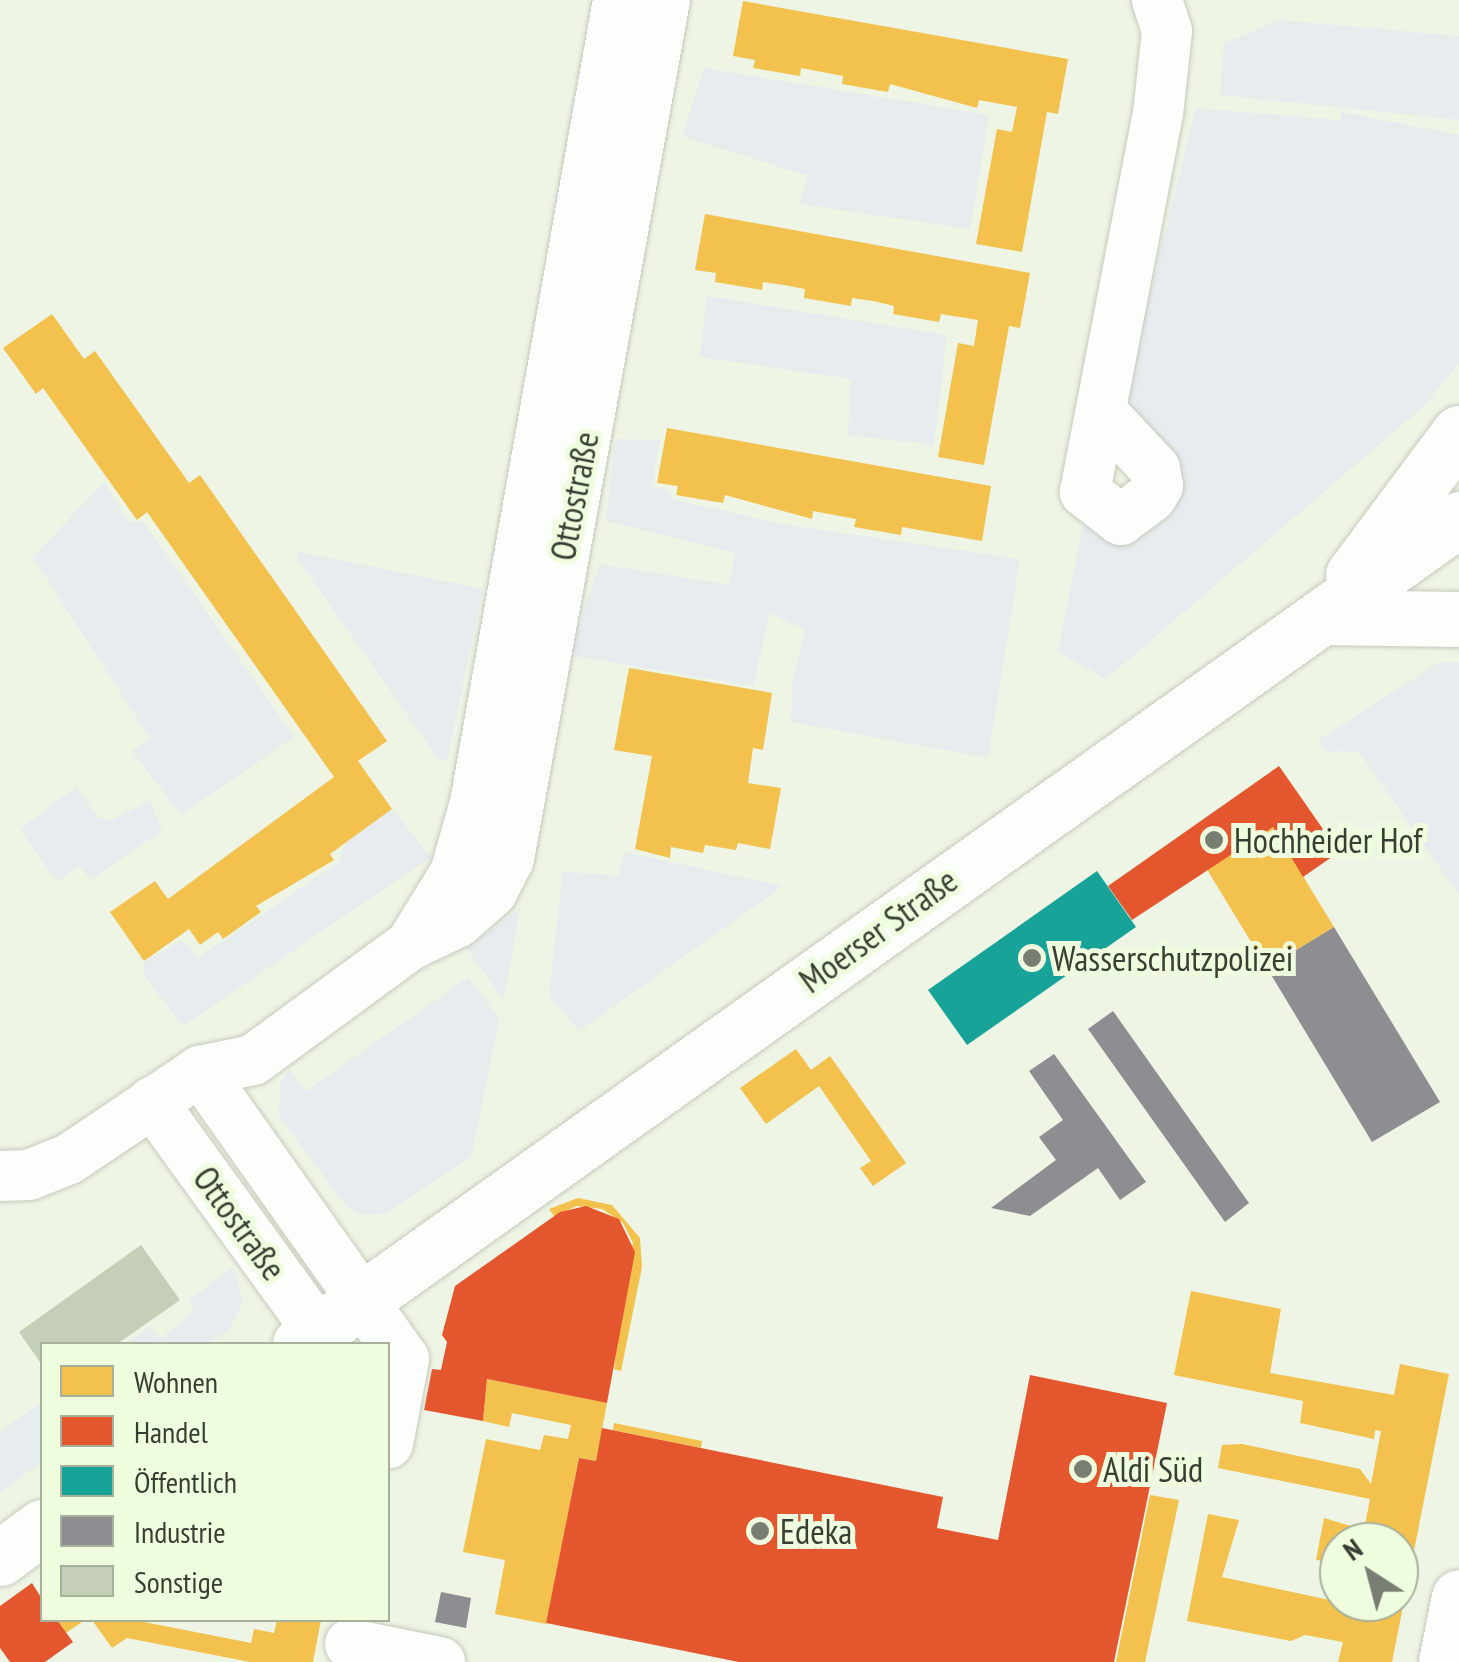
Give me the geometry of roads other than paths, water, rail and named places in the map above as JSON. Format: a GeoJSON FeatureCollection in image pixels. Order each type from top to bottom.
{"type":"FeatureCollection","features":[{"type":"Feature","properties":{"kind":"main road"},"geometry":{"type":"LineString","coordinates":[[1322,617],[1459,434]]}},
{"type":"Feature","properties":{"kind":"main road","name":"Moerser Straße"},"geometry":{"type":"LineString","coordinates":[[315,1340],[364,1298],[1459,519]]}},
{"type":"Feature","properties":{"kind":"main road"},"geometry":{"type":"LineString","coordinates":[[1322,617],[1459,618]]}},
{"type":"Feature","properties":{"kind":"main road"},"geometry":{"type":"LineString","coordinates":[[0,1558],[40,1528]]}},
{"type":"Feature","properties":{"kind":"main road"},"geometry":{"type":"LineString","coordinates":[[1446,1662],[1459,1597]]}},
{"type":"Feature","properties":{"kind":"street","name":"Ottostraße"},"geometry":{"type":"LineString","coordinates":[[410,945],[455,873],[475,804],[618,0]]}},
{"type":"Feature","properties":{"kind":"street","name":"Ottostraße"},"geometry":{"type":"LineString","coordinates":[[0,1176],[29,1175],[69,1159],[200,1071],[254,1060],[410,945],[458,922],[492,892],[510,859],[665,0]]}},
{"type":"Feature","properties":{"kind":"street"},"geometry":{"type":"LineString","coordinates":[[1101,411],[1158,114],[1168,31],[1157,0]]}},
{"type":"Feature","properties":{"kind":"street","name":"Ottostraße"},"geometry":{"type":"LineString","coordinates":[[200,1071],[364,1298],[404,1360],[390,1426]]}},
{"type":"Feature","properties":{"kind":"street","name":"Ottostraße"},"geometry":{"type":"LineString","coordinates":[[152,1102],[315,1340]]}},
{"type":"Feature","properties":{"kind":"street"},"geometry":{"type":"LineString","coordinates":[[351,1642],[440,1662]]}},
{"type":"Feature","properties":{"kind":"place","name":"Hochheider Hof"},"geometry":{"type":"Point","coordinates":[1214,840]}},
{"type":"Feature","properties":{"kind":"place","name":"Wasserschutzpolizei"},"geometry":{"type":"Point","coordinates":[1032,958]}},
{"type":"Feature","properties":{"kind":"place","name":"Aldi Süd"},"geometry":{"type":"Point","coordinates":[1083,1469]}},
{"type":"Feature","properties":{"kind":"place","name":"Edeka"},"geometry":{"type":"Point","coordinates":[760,1531]}}]}
